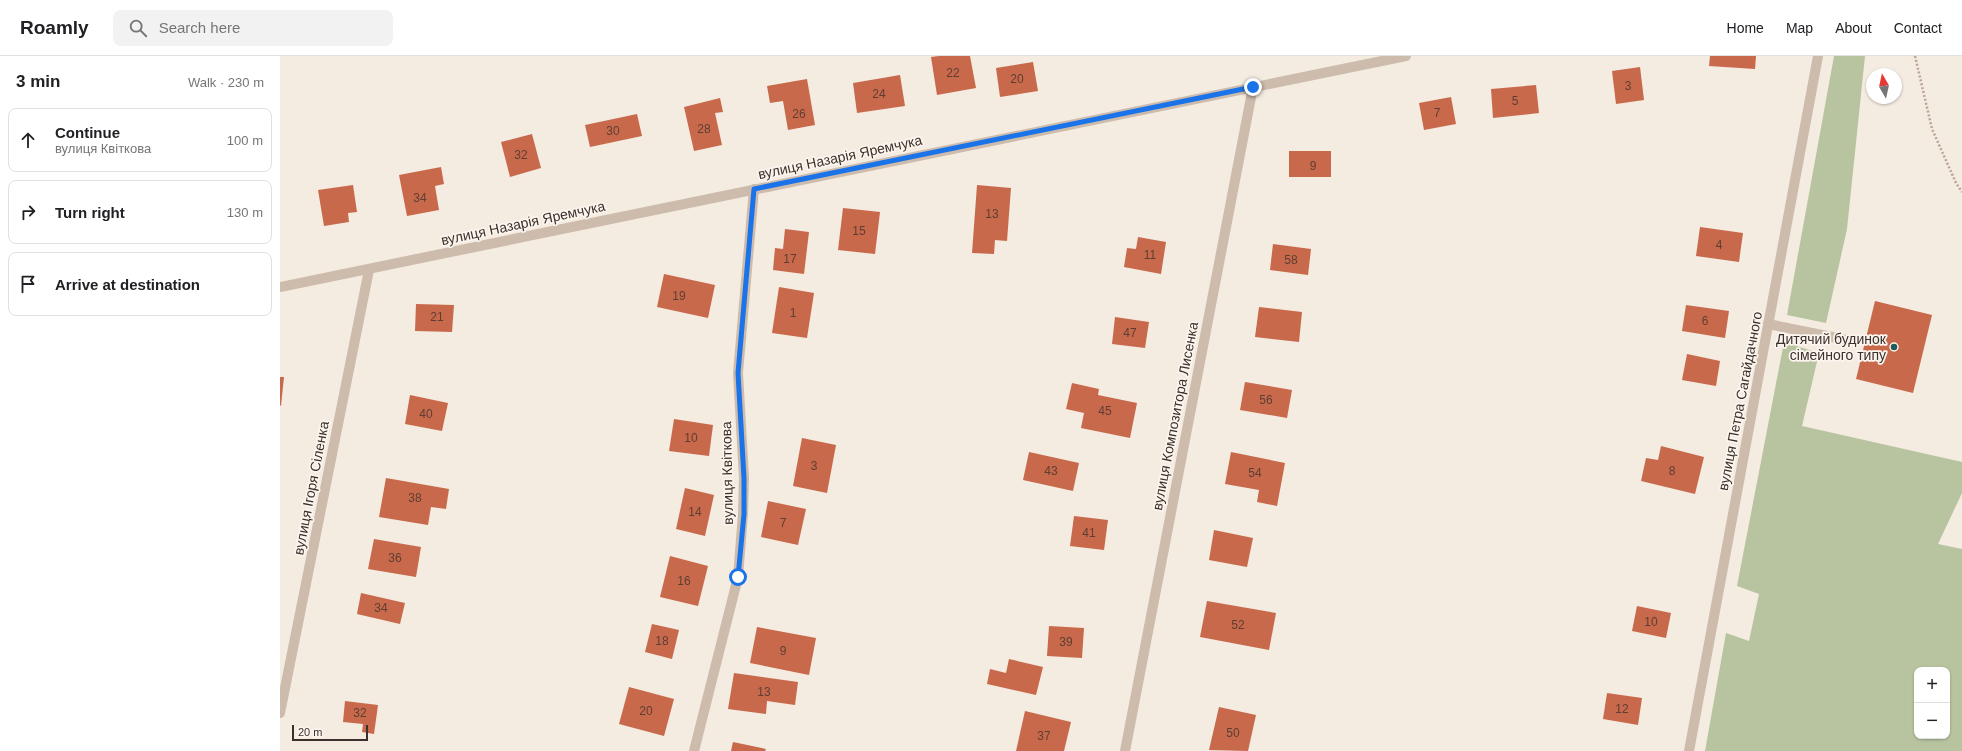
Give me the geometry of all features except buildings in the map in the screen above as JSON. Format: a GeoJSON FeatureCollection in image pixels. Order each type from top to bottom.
{"type":"FeatureCollection","features":[{"type":"Feature","properties":{"kind":"street","name":"вулиця Назарія Яремчука"},"geometry":{"type":"LineString","coordinates":[[280,287],[369,270],[754,189],[1406,56]]}},
{"type":"Feature","properties":{"kind":"street","name":"вулиця Петра Сагайдачного"},"geometry":{"type":"LineString","coordinates":[[1689,751],[1818,56]]}},
{"type":"Feature","properties":{"kind":"street","name":"вулиця Композитора Лисенка"},"geometry":{"type":"LineString","coordinates":[[1125,751],[1253,87]]}},
{"type":"Feature","properties":{"kind":"street","name":"вулиця Квіткова"},"geometry":{"type":"LineString","coordinates":[[694,751],[738,577],[744,514],[744,478],[738,373],[754,189]]}},
{"type":"Feature","properties":{"kind":"street","name":"вулиця Ігоря Сіленка"},"geometry":{"type":"LineString","coordinates":[[280,713],[369,270]]}},
{"type":"Feature","properties":{"kind":"street"},"geometry":{"type":"LineString","coordinates":[[1768,324],[1847,340]]}},
{"type":"Feature","properties":{"kind":"path"},"geometry":{"type":"LineString","coordinates":[[1915,56],[1932,129],[1956,184],[1962,192]]}},
{"type":"Feature","properties":{"kind":"green space"},"geometry":{"type":"Polygon","coordinates":[[[1834,56],[1865,56],[1847,229],[1826,323],[1787,315],[1834,56]]]}},
{"type":"Feature","properties":{"kind":"green space"},"geometry":{"type":"Polygon","coordinates":[[[1784,342],[1819,353],[1802,426],[1962,462],[1962,493],[1938,544],[1962,549],[1962,751],[1705,751],[1726,633],[1749,641],[1759,594],[1737,586],[1784,342]]]}},
{"type":"Feature","properties":{"kind":"place","name":"Дитячий будинок сімейного типу"},"geometry":{"type":"Point","coordinates":[1894,347]}},
{"type":"Feature","properties":{"kind":"route"},"geometry":{"type":"LineString","coordinates":[[738,577],[744,514],[744,478],[738,373],[754,189],[1253,87]]}}]}
